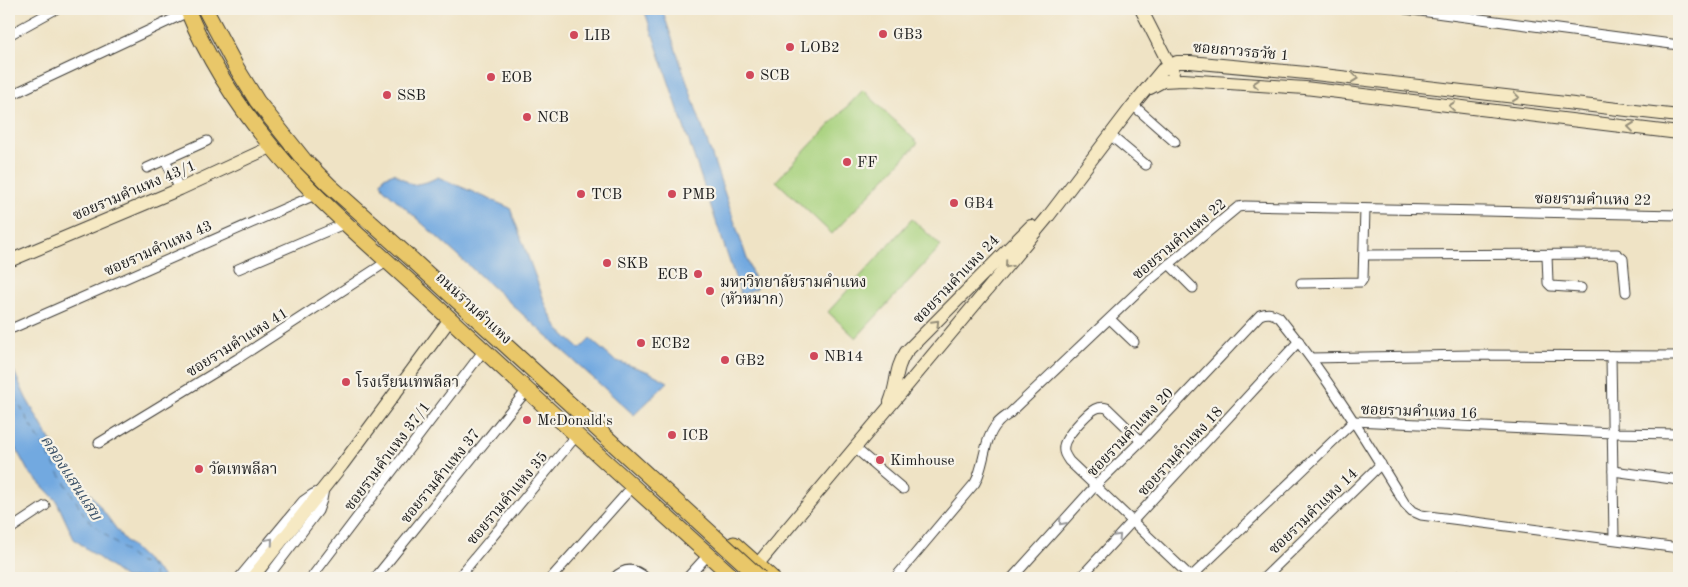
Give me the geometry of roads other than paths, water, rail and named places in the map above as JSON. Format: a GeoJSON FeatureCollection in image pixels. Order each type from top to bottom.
{"type":"FeatureCollection","features":[{"type":"Feature","properties":{"kind":"main road","name":"ถนนรามคำแหง"},"geometry":{"type":"LineString","coordinates":[[204,9],[236,68],[257,101],[283,135],[329,185],[756,574],[772,578]]}},
{"type":"Feature","properties":{"kind":"main road","name":"ถนนรามคำแหง"},"geometry":{"type":"LineString","coordinates":[[211,9],[238,59],[264,100],[307,154],[326,174],[670,487],[756,574]]}},
{"type":"Feature","properties":{"kind":"main road"},"geometry":{"type":"LineString","coordinates":[[1141,9],[1172,72],[1183,80]]}},
{"type":"Feature","properties":{"kind":"main road","name":"ถนนรามคำแหง"},"geometry":{"type":"LineString","coordinates":[[190,10],[224,82],[271,147],[313,193],[734,578]]}},
{"type":"Feature","properties":{"kind":"main road","name":"ถนนรามคำแหง"},"geometry":{"type":"LineString","coordinates":[[190,10],[242,93],[275,140],[324,193],[746,578]]}},
{"type":"Feature","properties":{"kind":"main road"},"geometry":{"type":"LineString","coordinates":[[1163,51],[1190,62]]}},
{"type":"Feature","properties":{"kind":"main road"},"geometry":{"type":"LineString","coordinates":[[1145,90],[1158,66],[1163,51]]}},
{"type":"Feature","properties":{"kind":"main road","name":"ซอยถาวรธวัช 1"},"geometry":{"type":"LineString","coordinates":[[1168,65],[1177,62],[1190,62],[1306,73],[1678,116]]}},
{"type":"Feature","properties":{"kind":"main road","name":"ซอยรามคำแหง 24"},"geometry":{"type":"LineString","coordinates":[[756,574],[855,448],[1047,218],[1133,105],[1168,65]]}},
{"type":"Feature","properties":{"kind":"main road"},"geometry":{"type":"LineString","coordinates":[[1304,88],[1299,84],[1299,76],[1301,73],[1306,73]]}},
{"type":"Feature","properties":{"kind":"main road","name":"ซอยถาวรธวัช 1"},"geometry":{"type":"LineString","coordinates":[[1145,90],[1163,81],[1183,80],[1304,88],[1677,133]]}},
{"type":"Feature","properties":{"kind":"main road"},"geometry":{"type":"LineString","coordinates":[[1677,133],[1678,116]]}},
{"type":"Feature","properties":{"kind":"main road","name":"ซอยรามคำแหง 43/1"},"geometry":{"type":"LineString","coordinates":[[9,261],[180,189],[271,147]]}},
{"type":"Feature","properties":{"kind":"main road"},"geometry":{"type":"LineString","coordinates":[[313,193],[326,174]]}},
{"type":"Feature","properties":{"kind":"main road","name":"ซอยรามคำแหง 24"},"geometry":{"type":"LineString","coordinates":[[888,408],[896,383],[897,370],[906,352],[922,338],[1059,196],[1072,186]]}},
{"type":"Feature","properties":{"kind":"main road"},"geometry":{"type":"LineString","coordinates":[[252,578],[324,489],[466,300]]}},
{"type":"Feature","properties":{"kind":"main road"},"geometry":{"type":"LineString","coordinates":[[922,338],[912,352],[912,356],[920,360],[949,327],[971,309]]}},
{"type":"Feature","properties":{"kind":"street"},"geometry":{"type":"LineString","coordinates":[[9,35],[56,9]]}},
{"type":"Feature","properties":{"kind":"street"},"geometry":{"type":"LineString","coordinates":[[1405,9],[1679,45]]}},
{"type":"Feature","properties":{"kind":"street"},"geometry":{"type":"LineString","coordinates":[[9,96],[190,10]]}},
{"type":"Feature","properties":{"kind":"street"},"geometry":{"type":"LineString","coordinates":[[1133,105],[1175,142]]}},
{"type":"Feature","properties":{"kind":"street"},"geometry":{"type":"LineString","coordinates":[[1110,135],[1146,165]]}},
{"type":"Feature","properties":{"kind":"street"},"geometry":{"type":"LineString","coordinates":[[147,168],[207,141]]}},
{"type":"Feature","properties":{"kind":"street"},"geometry":{"type":"LineString","coordinates":[[165,160],[180,189]]}},
{"type":"Feature","properties":{"kind":"street","name":"ซอยรามคำแหง 43"},"geometry":{"type":"LineString","coordinates":[[13,328],[313,193]]}},
{"type":"Feature","properties":{"kind":"street","name":"ซอยรามคำแหง 22"},"geometry":{"type":"LineString","coordinates":[[895,578],[975,483],[991,433],[996,424],[1169,264],[1238,208],[1245,206],[1679,214]]}},
{"type":"Feature","properties":{"kind":"street"},"geometry":{"type":"LineString","coordinates":[[1301,283],[1361,282],[1363,279],[1365,255],[1365,209]]}},
{"type":"Feature","properties":{"kind":"street"},"geometry":{"type":"LineString","coordinates":[[238,268],[346,224]]}},
{"type":"Feature","properties":{"kind":"street"},"geometry":{"type":"LineString","coordinates":[[1365,255],[1617,254],[1623,259],[1626,292]]}},
{"type":"Feature","properties":{"kind":"street"},"geometry":{"type":"LineString","coordinates":[[1547,255],[1548,283],[1551,286],[1582,288]]}},
{"type":"Feature","properties":{"kind":"street","name":"ซอยรามคำแหง 41"},"geometry":{"type":"LineString","coordinates":[[99,444],[237,359],[388,261]]}},
{"type":"Feature","properties":{"kind":"street"},"geometry":{"type":"LineString","coordinates":[[1169,264],[1193,288]]}},
{"type":"Feature","properties":{"kind":"street","name":"ซอยรามคำแหง 20"},"geometry":{"type":"LineString","coordinates":[[1012,578],[1095,486],[1141,441],[1260,316],[1273,313],[1280,317],[1299,341]]}},
{"type":"Feature","properties":{"kind":"street"},"geometry":{"type":"LineString","coordinates":[[1110,319],[1134,342]]}},
{"type":"Feature","properties":{"kind":"street"},"geometry":{"type":"LineString","coordinates":[[1299,341],[1354,421],[1405,504],[1412,511],[1421,515],[1679,548]]}},
{"type":"Feature","properties":{"kind":"street","name":"ซอยรามคำแหง 18"},"geometry":{"type":"LineString","coordinates":[[1080,578],[1299,341]]}},
{"type":"Feature","properties":{"kind":"street","name":"ซอยรามคำแหง 37/1"},"geometry":{"type":"LineString","coordinates":[[311,578],[484,350]]}},
{"type":"Feature","properties":{"kind":"street"},"geometry":{"type":"LineString","coordinates":[[1311,358],[1472,355],[1679,356]]}},
{"type":"Feature","properties":{"kind":"street"},"geometry":{"type":"LineString","coordinates":[[1611,356],[1614,539]]}},
{"type":"Feature","properties":{"kind":"street","name":"ซอยรามคำแหง 37"},"geometry":{"type":"LineString","coordinates":[[375,578],[527,390]]}},
{"type":"Feature","properties":{"kind":"street"},"geometry":{"type":"LineString","coordinates":[[1141,441],[1107,408],[1101,407],[1094,409],[1070,434],[1064,443],[1064,452],[1069,461],[1191,578]]}},
{"type":"Feature","properties":{"kind":"street","name":"ซอยรามคำแหง 16"},"geometry":{"type":"LineString","coordinates":[[1191,578],[1354,421],[1613,433],[1679,434]]}},
{"type":"Feature","properties":{"kind":"street","name":"ซอยรามคำแหง 35"},"geometry":{"type":"LineString","coordinates":[[458,578],[577,435]]}},
{"type":"Feature","properties":{"kind":"street"},"geometry":{"type":"LineString","coordinates":[[855,448],[903,489]]}},
{"type":"Feature","properties":{"kind":"street","name":"ซอยรามคำแหง 14"},"geometry":{"type":"LineString","coordinates":[[1264,578],[1381,464]]}},
{"type":"Feature","properties":{"kind":"street"},"geometry":{"type":"LineString","coordinates":[[1613,471],[1679,480]]}},
{"type":"Feature","properties":{"kind":"street"},"geometry":{"type":"LineString","coordinates":[[551,578],[633,486]]}},
{"type":"Feature","properties":{"kind":"street"},"geometry":{"type":"LineString","coordinates":[[239,578],[303,501],[324,489]]}},
{"type":"Feature","properties":{"kind":"street"},"geometry":{"type":"LineString","coordinates":[[267,578],[318,511],[324,489]]}},
{"type":"Feature","properties":{"kind":"street"},"geometry":{"type":"LineString","coordinates":[[10,527],[45,506]]}},
{"type":"Feature","properties":{"kind":"street"},"geometry":{"type":"LineString","coordinates":[[687,578],[708,555]]}},
{"type":"Feature","properties":{"kind":"street"},"geometry":{"type":"LineString","coordinates":[[614,578],[618,574],[631,569],[639,571],[646,578]]}},
{"type":"Feature","properties":{"kind":"water"},"geometry":{"type":"Polygon","coordinates":[[[644,9],[662,9],[757,288],[741,295],[644,9]]]}},
{"type":"Feature","properties":{"kind":"water"},"geometry":{"type":"Polygon","coordinates":[[[394,173],[412,185],[427,182],[438,177],[510,208],[547,308],[558,329],[580,349],[590,339],[614,360],[649,372],[668,382],[634,415],[383,188],[381,182],[384,177],[394,173]]]}},
{"type":"Feature","properties":{"kind":"water"},"geometry":{"type":"Polygon","coordinates":[[[9,360],[26,398],[80,492],[87,489],[123,538],[165,578],[125,578],[74,539],[56,500],[28,471],[9,436],[9,360]]]}},
{"type":"Feature","properties":{"kind":"place","name":"GB3"},"geometry":{"type":"Point","coordinates":[883,34]}},
{"type":"Feature","properties":{"kind":"place","name":"LIB"},"geometry":{"type":"Point","coordinates":[574,35]}},
{"type":"Feature","properties":{"kind":"place","name":"LOB2"},"geometry":{"type":"Point","coordinates":[790,47]}},
{"type":"Feature","properties":{"kind":"place","name":"SCB"},"geometry":{"type":"Point","coordinates":[750,75]}},
{"type":"Feature","properties":{"kind":"place","name":"EOB"},"geometry":{"type":"Point","coordinates":[491,77]}},
{"type":"Feature","properties":{"kind":"place","name":"SSB"},"geometry":{"type":"Point","coordinates":[387,95]}},
{"type":"Feature","properties":{"kind":"place","name":"NCB"},"geometry":{"type":"Point","coordinates":[527,117]}},
{"type":"Feature","properties":{"kind":"place","name":"FF"},"geometry":{"type":"Point","coordinates":[847,162]}},
{"type":"Feature","properties":{"kind":"place","name":"TCB"},"geometry":{"type":"Point","coordinates":[581,194]}},
{"type":"Feature","properties":{"kind":"place","name":"PMB"},"geometry":{"type":"Point","coordinates":[672,194]}},
{"type":"Feature","properties":{"kind":"place","name":"GB4"},"geometry":{"type":"Point","coordinates":[954,203]}},
{"type":"Feature","properties":{"kind":"place","name":"SKB"},"geometry":{"type":"Point","coordinates":[607,263]}},
{"type":"Feature","properties":{"kind":"place","name":"ECB"},"geometry":{"type":"Point","coordinates":[698,274]}},
{"type":"Feature","properties":{"kind":"place","name":"มหาวิทยาลัยรามคำแหง (หัวหมาก)"},"geometry":{"type":"Point","coordinates":[710,291]}},
{"type":"Feature","properties":{"kind":"place","name":"ECB2"},"geometry":{"type":"Point","coordinates":[641,343]}},
{"type":"Feature","properties":{"kind":"place","name":"NB14"},"geometry":{"type":"Point","coordinates":[814,356]}},
{"type":"Feature","properties":{"kind":"place","name":"GB2"},"geometry":{"type":"Point","coordinates":[725,360]}},
{"type":"Feature","properties":{"kind":"place","name":"โรงเรียนเทพลีลา"},"geometry":{"type":"Point","coordinates":[346,382]}},
{"type":"Feature","properties":{"kind":"place","name":"McDonald's"},"geometry":{"type":"Point","coordinates":[527,420]}},
{"type":"Feature","properties":{"kind":"place","name":"ICB"},"geometry":{"type":"Point","coordinates":[672,435]}},
{"type":"Feature","properties":{"kind":"place","name":"Kimhouse"},"geometry":{"type":"Point","coordinates":[880,460]}},
{"type":"Feature","properties":{"kind":"place","name":"วัดเทพลีลา"},"geometry":{"type":"Point","coordinates":[199,469]}},
{"type":"Feature","properties":{"kind":"water label","name":"คลองแสนแสบ"},"geometry":{"type":"Point","coordinates":[72,477]}}]}
